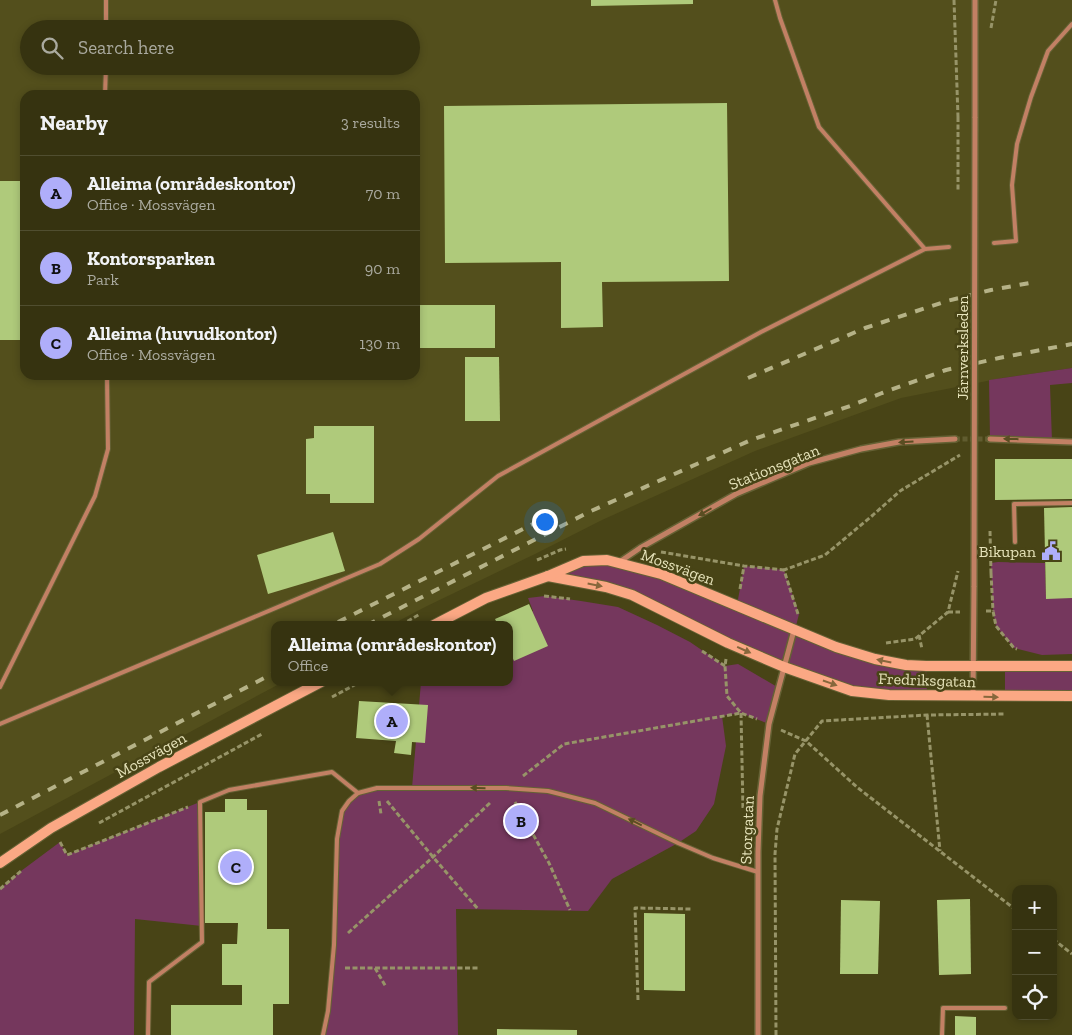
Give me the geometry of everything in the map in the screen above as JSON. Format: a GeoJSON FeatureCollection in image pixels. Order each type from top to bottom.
{"type":"FeatureCollection","features":[{"type":"Feature","properties":{"kind":"street","name":"Järnverksleden"},"geometry":{"type":"LineString","coordinates":[[973,696],[975,0]]}},
{"type":"Feature","properties":{"kind":"street","name":"Stationsgatan"},"geometry":{"type":"LineString","coordinates":[[618,562],[736,494],[809,463],[861,449],[899,442],[955,439]]}},
{"type":"Feature","properties":{"kind":"street"},"geometry":{"type":"LineString","coordinates":[[990,439],[1072,442]]}},
{"type":"Feature","properties":{"kind":"street","name":"Mossvägen"},"geometry":{"type":"LineString","coordinates":[[442,621],[486,598],[548,576],[583,561],[607,560],[662,574],[794,630]]}},
{"type":"Feature","properties":{"kind":"street"},"geometry":{"type":"LineString","coordinates":[[548,576],[606,587],[632,595],[728,643],[784,667]]}},
{"type":"Feature","properties":{"kind":"street","name":"Fredriksgatan"},"geometry":{"type":"LineString","coordinates":[[794,630],[836,647],[876,659],[906,665],[1072,666]]}},
{"type":"Feature","properties":{"kind":"street","name":"Storgatan"},"geometry":{"type":"LineString","coordinates":[[758,1035],[760,796],[769,724],[794,630]]}},
{"type":"Feature","properties":{"kind":"street","name":"Fredriksgatan"},"geometry":{"type":"LineString","coordinates":[[784,667],[852,691],[889,696],[1072,696]]}},
{"type":"Feature","properties":{"kind":"street","name":"Mossvägen"},"geometry":{"type":"LineString","coordinates":[[0,863],[52,828],[159,766],[313,686]]}},
{"type":"Feature","properties":{"kind":"lane"},"geometry":{"type":"LineString","coordinates":[[106,0],[106,20]]}},
{"type":"Feature","properties":{"kind":"lane"},"geometry":{"type":"LineString","coordinates":[[775,0],[819,127],[925,249]]}},
{"type":"Feature","properties":{"kind":"lane"},"geometry":{"type":"LineString","coordinates":[[994,243],[1016,241],[1012,185],[1017,144],[1031,97],[1048,51],[1072,24]]}},
{"type":"Feature","properties":{"kind":"lane"},"geometry":{"type":"LineString","coordinates":[[105,90],[106,75]]}},
{"type":"Feature","properties":{"kind":"lane"},"geometry":{"type":"LineString","coordinates":[[0,724],[380,564],[419,539],[498,476],[761,332],[925,249],[949,247]]}},
{"type":"Feature","properties":{"kind":"lane"},"geometry":{"type":"LineString","coordinates":[[0,686],[95,496],[108,449],[107,380]]}},
{"type":"Feature","properties":{"kind":"lane"},"geometry":{"type":"LineString","coordinates":[[1015,542],[1014,504],[1072,503]]}},
{"type":"Feature","properties":{"kind":"lane"},"geometry":{"type":"LineString","coordinates":[[148,1035],[149,982],[202,942],[200,802],[229,790],[332,772],[358,793]]}},
{"type":"Feature","properties":{"kind":"lane"},"geometry":{"type":"LineString","coordinates":[[323,1035],[328,1011],[334,945],[337,839],[342,811],[358,793],[377,788],[506,788],[548,791],[595,803],[713,858],[758,872]]}},
{"type":"Feature","properties":{"kind":"lane"},"geometry":{"type":"LineString","coordinates":[[942,1035],[943,1008],[1005,1008]]}},
{"type":"Feature","properties":{"kind":"path"},"geometry":{"type":"LineString","coordinates":[[954,0],[958,117]]}},
{"type":"Feature","properties":{"kind":"path"},"geometry":{"type":"LineString","coordinates":[[744,566],[784,570],[825,555],[900,491],[961,454]]}},
{"type":"Feature","properties":{"kind":"path"},"geometry":{"type":"LineString","coordinates":[[784,570],[799,614]]}},
{"type":"Feature","properties":{"kind":"path"},"geometry":{"type":"LineString","coordinates":[[880,644],[915,639],[948,612],[958,571]]}},
{"type":"Feature","properties":{"kind":"path"},"geometry":{"type":"LineString","coordinates":[[991,573],[993,611],[996,626],[1014,648],[1024,650]]}},
{"type":"Feature","properties":{"kind":"path"},"geometry":{"type":"LineString","coordinates":[[536,597],[545,596],[572,600]]}},
{"type":"Feature","properties":{"kind":"path"},"geometry":{"type":"LineString","coordinates":[[948,612],[993,611]]}},
{"type":"Feature","properties":{"kind":"path"},"geometry":{"type":"LineString","coordinates":[[919,635],[923,654]]}},
{"type":"Feature","properties":{"kind":"path"},"geometry":{"type":"LineString","coordinates":[[697,647],[725,666]]}},
{"type":"Feature","properties":{"kind":"path"},"geometry":{"type":"LineString","coordinates":[[326,699],[352,686]]}},
{"type":"Feature","properties":{"kind":"path"},"geometry":{"type":"LineString","coordinates":[[741,713],[806,741],[858,788],[1012,907]]}},
{"type":"Feature","properties":{"kind":"path"},"geometry":{"type":"LineString","coordinates":[[776,1035],[777,829],[795,754],[822,721],[927,715],[1014,714]]}},
{"type":"Feature","properties":{"kind":"path"},"geometry":{"type":"LineString","coordinates":[[927,715],[941,852]]}},
{"type":"Feature","properties":{"kind":"path"},"geometry":{"type":"LineString","coordinates":[[93,825],[269,730]]}},
{"type":"Feature","properties":{"kind":"path"},"geometry":{"type":"LineString","coordinates":[[377,788],[478,909]]}},
{"type":"Feature","properties":{"kind":"path"},"geometry":{"type":"LineString","coordinates":[[506,788],[549,863],[570,910]]}},
{"type":"Feature","properties":{"kind":"path"},"geometry":{"type":"LineString","coordinates":[[68,838],[60,842],[67,855],[200,802]]}},
{"type":"Feature","properties":{"kind":"path"},"geometry":{"type":"LineString","coordinates":[[638,1000],[635,908],[692,909]]}},
{"type":"Feature","properties":{"kind":"path"},"geometry":{"type":"LineString","coordinates":[[1057,942],[1072,954]]}},
{"type":"Feature","properties":{"kind":"path"},"geometry":{"type":"LineString","coordinates":[[332,968],[478,968]]}},
{"type":"Feature","properties":{"kind":"path"},"geometry":{"type":"LineString","coordinates":[[375,968],[386,988]]}},
{"type":"Feature","properties":{"kind":"shaded area"},"geometry":{"type":"Polygon","coordinates":[[[0,0],[1072,0],[1072,368],[1002,378],[901,398],[755,451],[602,520],[399,621],[271,621],[271,686],[276,686],[0,834],[0,0]]]}},
{"type":"Feature","properties":{"kind":"shaded area"},"geometry":{"type":"Polygon","coordinates":[[[1072,368],[1072,383],[1050,385],[1052,441],[990,439],[989,380],[1072,368]]]}},
{"type":"Feature","properties":{"kind":"shaded area"},"geometry":{"type":"Polygon","coordinates":[[[607,560],[737,605],[744,566],[784,570],[799,614],[795,630],[836,647],[926,666],[927,695],[852,691],[784,667],[632,595],[548,576],[607,560]]]}},
{"type":"Feature","properties":{"kind":"shaded area"},"geometry":{"type":"Polygon","coordinates":[[[991,563],[1045,563],[1046,598],[1072,598],[1072,654],[1042,655],[1014,648],[996,626],[993,611],[991,563]]]}},
{"type":"Feature","properties":{"kind":"shaded area"},"geometry":{"type":"Polygon","coordinates":[[[545,596],[618,607],[690,642],[725,666],[738,664],[779,688],[769,724],[741,713],[722,716],[726,746],[714,804],[696,831],[612,879],[588,911],[456,909],[458,1035],[323,1035],[334,945],[337,839],[342,811],[358,793],[377,788],[412,788],[421,686],[513,686],[513,621],[511,621],[533,611],[528,598],[545,596]]]}},
{"type":"Feature","properties":{"kind":"shaded area"},"geometry":{"type":"Polygon","coordinates":[[[1005,666],[1072,666],[1072,696],[1005,697],[1005,666]]]}},
{"type":"Feature","properties":{"kind":"shaded area"},"geometry":{"type":"Polygon","coordinates":[[[200,802],[202,926],[135,919],[134,1035],[0,1035],[0,889],[60,842],[67,855],[200,802]]]}},
{"type":"Feature","properties":{"kind":"building"},"geometry":{"type":"Polygon","coordinates":[[[591,0],[693,0],[693,4],[591,6],[591,0]]]}},
{"type":"Feature","properties":{"kind":"building"},"geometry":{"type":"Polygon","coordinates":[[[727,103],[729,281],[602,282],[603,327],[561,328],[561,262],[445,263],[444,106],[727,103]]]}},
{"type":"Feature","properties":{"kind":"building"},"geometry":{"type":"Polygon","coordinates":[[[0,181],[20,181],[20,340],[0,340],[0,181]]]}},
{"type":"Feature","properties":{"kind":"building"},"geometry":{"type":"Polygon","coordinates":[[[420,305],[495,305],[495,348],[420,348],[420,305]]]}},
{"type":"Feature","properties":{"kind":"building"},"geometry":{"type":"Polygon","coordinates":[[[465,357],[499,357],[500,421],[465,421],[465,357]]]}},
{"type":"Feature","properties":{"kind":"building"},"geometry":{"type":"Polygon","coordinates":[[[314,426],[374,426],[374,503],[330,503],[330,494],[306,494],[306,439],[314,438],[314,426]]]}},
{"type":"Feature","properties":{"kind":"building"},"geometry":{"type":"Polygon","coordinates":[[[995,459],[1072,459],[1072,499],[995,500],[995,459]]]}},
{"type":"Feature","properties":{"kind":"building"},"geometry":{"type":"Polygon","coordinates":[[[1072,507],[1072,598],[1046,599],[1044,508],[1072,507]]]}},
{"type":"Feature","properties":{"kind":"building"},"geometry":{"type":"Polygon","coordinates":[[[333,532],[345,571],[268,594],[257,555],[333,532]]]}},
{"type":"Feature","properties":{"kind":"building"},"geometry":{"type":"Polygon","coordinates":[[[529,604],[548,646],[514,661],[513,621],[496,621],[495,619],[529,604]]]}},
{"type":"Feature","properties":{"kind":"building"},"geometry":{"type":"Polygon","coordinates":[[[359,701],[428,705],[425,743],[412,742],[411,755],[394,753],[396,741],[356,738],[359,701]]]}},
{"type":"Feature","properties":{"kind":"building"},"geometry":{"type":"Polygon","coordinates":[[[225,799],[247,799],[247,810],[267,810],[267,929],[289,929],[289,1004],[273,1004],[273,1035],[171,1035],[171,1005],[242,1005],[242,985],[222,985],[222,944],[237,944],[238,923],[205,923],[205,812],[225,812],[225,799]]]}},
{"type":"Feature","properties":{"kind":"building"},"geometry":{"type":"Polygon","coordinates":[[[970,899],[971,974],[939,975],[937,900],[970,899]]]}},
{"type":"Feature","properties":{"kind":"building"},"geometry":{"type":"Polygon","coordinates":[[[841,900],[880,901],[878,974],[840,974],[841,900]]]}},
{"type":"Feature","properties":{"kind":"building"},"geometry":{"type":"Polygon","coordinates":[[[644,913],[685,914],[685,991],[644,990],[644,913]]]}},
{"type":"Feature","properties":{"kind":"building"},"geometry":{"type":"Polygon","coordinates":[[[955,1016],[976,1017],[976,1035],[955,1035],[955,1016]]]}},
{"type":"Feature","properties":{"kind":"building"},"geometry":{"type":"Polygon","coordinates":[[[497,1029],[577,1030],[577,1035],[497,1035],[497,1029]]]}},
{"type":"Feature","properties":{"kind":"tunnel"},"geometry":{"type":"LineString","coordinates":[[955,439],[990,439]]}},
{"type":"Feature","properties":{"kind":"railway"},"geometry":{"type":"LineString","coordinates":[[748,378],[865,328],[947,301],[1035,282]]}},
{"type":"Feature","properties":{"kind":"railway"},"geometry":{"type":"LineString","coordinates":[[375,621],[591,511],[751,440],[946,370],[1072,344]]}},
{"type":"Feature","properties":{"kind":"railway"},"geometry":{"type":"LineString","coordinates":[[340,621],[533,524]]}},
{"type":"Feature","properties":{"kind":"railway"},"geometry":{"type":"LineString","coordinates":[[0,815],[271,675]]}},
{"type":"Feature","properties":{"kind":"place","name":"Bikupan"},"geometry":{"type":"Point","coordinates":[1051,551]}},
{"type":"Feature","properties":{"kind":"place","name":"Alleima (områdeskontor)"},"geometry":{"type":"Point","coordinates":[392,721]}},
{"type":"Feature","properties":{"kind":"place","name":"Kontorsparken"},"geometry":{"type":"Point","coordinates":[521,821]}},
{"type":"Feature","properties":{"kind":"place","name":"Alleima (huvudkontor)"},"geometry":{"type":"Point","coordinates":[236,867]}}]}
